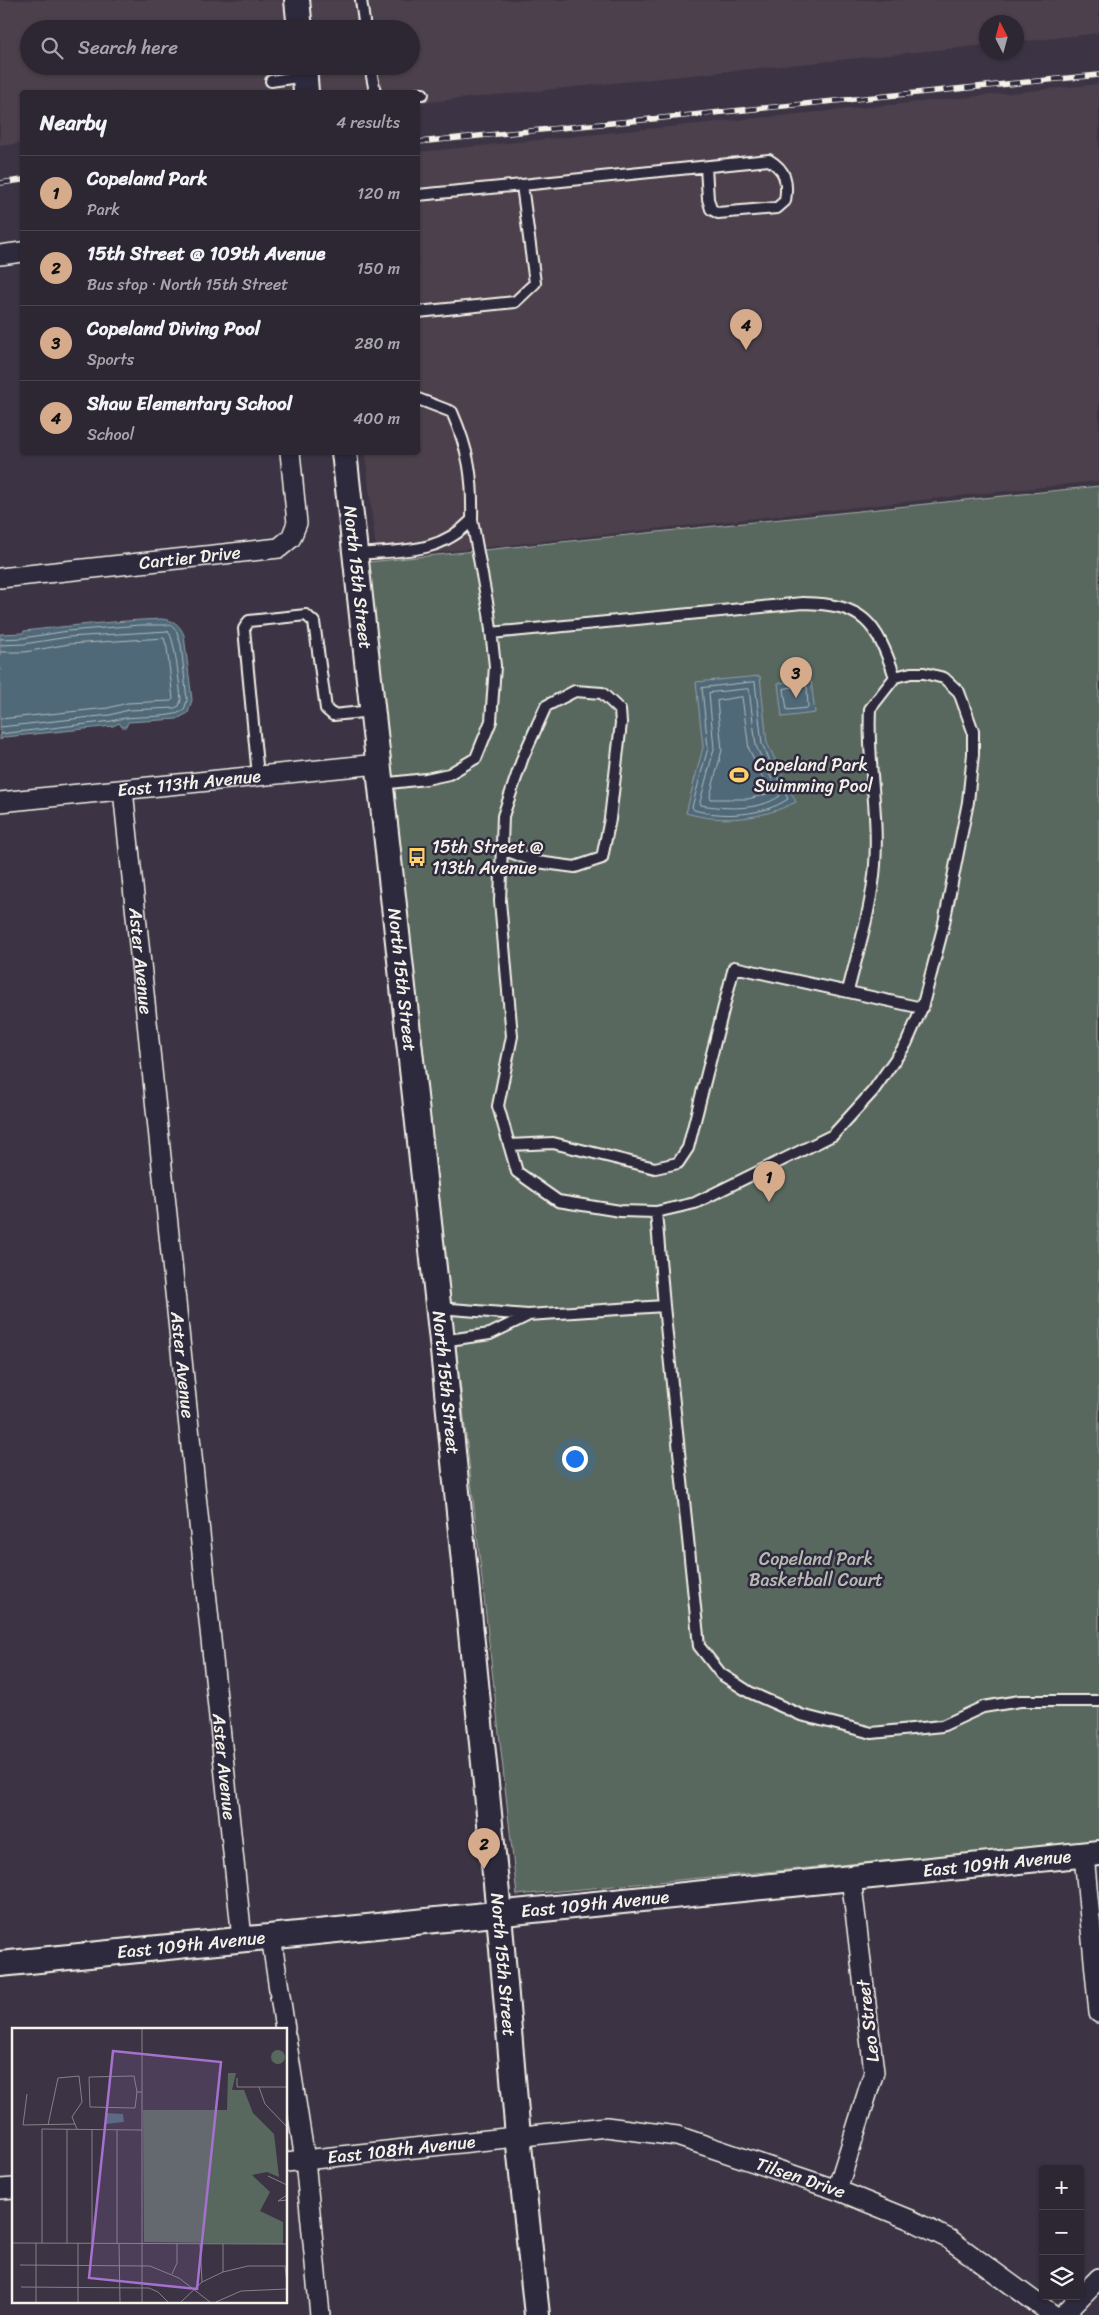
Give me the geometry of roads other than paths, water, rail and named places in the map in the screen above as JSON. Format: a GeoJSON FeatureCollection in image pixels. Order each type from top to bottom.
{"type":"FeatureCollection","features":[{"type":"Feature","properties":{"kind":"street"},"geometry":{"type":"LineString","coordinates":[[297,0],[299,20]]}},
{"type":"Feature","properties":{"kind":"street"},"geometry":{"type":"LineString","coordinates":[[0,255],[20,252]]}},
{"type":"Feature","properties":{"kind":"street","name":"Cartier Drive"},"geometry":{"type":"LineString","coordinates":[[0,578],[279,548],[290,538],[297,523],[290,455]]}},
{"type":"Feature","properties":{"kind":"street","name":"North 15th Street"},"geometry":{"type":"LineString","coordinates":[[344,455],[442,1341],[499,1914],[518,2136],[537,2315]]}},
{"type":"Feature","properties":{"kind":"street","name":"East 113th Avenue"},"geometry":{"type":"LineString","coordinates":[[0,802],[258,776],[379,774]]}},
{"type":"Feature","properties":{"kind":"street","name":"Aster Avenue"},"geometry":{"type":"LineString","coordinates":[[123,790],[242,1939]]}},
{"type":"Feature","properties":{"kind":"street"},"geometry":{"type":"LineString","coordinates":[[1091,1854],[1099,2013]]}},
{"type":"Feature","properties":{"kind":"street","name":"East 109th Avenue"},"geometry":{"type":"LineString","coordinates":[[0,1964],[1091,1854]]}},
{"type":"Feature","properties":{"kind":"street","name":"Leo Street"},"geometry":{"type":"LineString","coordinates":[[837,2190],[874,2072],[852,1877]]}},
{"type":"Feature","properties":{"kind":"street"},"geometry":{"type":"LineString","coordinates":[[271,1936],[285,2028]]}},
{"type":"Feature","properties":{"kind":"street"},"geometry":{"type":"LineString","coordinates":[[288,2051],[305,2160],[320,2315]]}},
{"type":"Feature","properties":{"kind":"street","name":"Tilsen Drive"},"geometry":{"type":"LineString","coordinates":[[518,2136],[606,2127],[677,2136],[837,2190],[911,2220],[949,2239],[1053,2315]]}},
{"type":"Feature","properties":{"kind":"street","name":"East 108th Avenue"},"geometry":{"type":"LineString","coordinates":[[288,2162],[518,2136]]}},
{"type":"Feature","properties":{"kind":"street"},"geometry":{"type":"LineString","coordinates":[[1063,2315],[1099,2278]]}},
{"type":"Feature","properties":{"kind":"lane"},"geometry":{"type":"LineString","coordinates":[[362,0],[364,20]]}},
{"type":"Feature","properties":{"kind":"lane"},"geometry":{"type":"LineString","coordinates":[[271,81],[309,75]]}},
{"type":"Feature","properties":{"kind":"lane"},"geometry":{"type":"LineString","coordinates":[[372,75],[375,90]]}},
{"type":"Feature","properties":{"kind":"lane"},"geometry":{"type":"LineString","coordinates":[[420,195],[522,185],[706,166],[769,160],[781,167],[784,175],[785,201],[777,208],[718,213],[712,209],[708,199],[706,166]]}},
{"type":"Feature","properties":{"kind":"lane"},"geometry":{"type":"LineString","coordinates":[[420,312],[516,302],[535,283],[522,185]]}},
{"type":"Feature","properties":{"kind":"lane"},"geometry":{"type":"LineString","coordinates":[[379,774],[449,774],[476,758],[491,721],[495,666],[472,520],[473,485],[464,439],[452,412],[420,400]]}},
{"type":"Feature","properties":{"kind":"lane"},"geometry":{"type":"LineString","coordinates":[[356,554],[428,549],[459,534],[472,520]]}},
{"type":"Feature","properties":{"kind":"lane"},"geometry":{"type":"LineString","coordinates":[[491,633],[802,603],[821,603],[844,607],[856,613],[871,625],[882,642],[895,677]]}},
{"type":"Feature","properties":{"kind":"lane"},"geometry":{"type":"LineString","coordinates":[[258,776],[244,629],[249,620],[306,614],[314,622],[326,709],[333,715],[372,711]]}},
{"type":"Feature","properties":{"kind":"lane"},"geometry":{"type":"LineString","coordinates":[[502,849],[537,862],[575,867],[602,858],[610,819],[621,724],[620,710],[602,693],[575,691],[546,706],[523,757],[503,816],[500,901],[512,1036],[498,1106],[517,1172],[558,1201],[620,1211],[656,1212],[696,1203],[833,1134],[873,1090],[906,1044],[922,1008],[943,928],[968,802],[973,754],[973,731],[959,692],[944,678],[924,673],[911,673],[895,677],[870,709],[876,809],[875,865],[872,891],[848,991]]}},
{"type":"Feature","properties":{"kind":"lane"},"geometry":{"type":"LineString","coordinates":[[509,1145],[553,1143],[655,1168],[678,1163],[684,1157],[690,1140],[734,967],[922,1008]]}},
{"type":"Feature","properties":{"kind":"lane"},"geometry":{"type":"LineString","coordinates":[[656,1212],[664,1306],[700,1646],[721,1674],[749,1692],[801,1715],[872,1734],[942,1726],[983,1708],[1020,1701],[1099,1702]]}},
{"type":"Feature","properties":{"kind":"lane"},"geometry":{"type":"LineString","coordinates":[[438,1308],[528,1316],[664,1306]]}},
{"type":"Feature","properties":{"kind":"lane"},"geometry":{"type":"LineString","coordinates":[[442,1341],[490,1334],[528,1316]]}},
{"type":"Feature","properties":{"kind":"water"},"geometry":{"type":"Polygon","coordinates":[[[161,619],[176,623],[184,635],[192,700],[188,713],[177,719],[128,722],[126,727],[122,727],[119,723],[113,726],[5,737],[0,740],[0,634],[161,619]]]}},
{"type":"Feature","properties":{"kind":"water","name":"Copeland Park Swimming Pool"},"geometry":{"type":"Polygon","coordinates":[[[760,676],[767,743],[796,802],[756,816],[742,818],[714,818],[686,813],[703,747],[696,682],[760,676]]]}},
{"type":"Feature","properties":{"kind":"water"},"geometry":{"type":"Polygon","coordinates":[[[811,680],[815,713],[782,717],[778,683],[811,680]]]}},
{"type":"Feature","properties":{"kind":"railway"},"geometry":{"type":"LineString","coordinates":[[420,142],[1099,75]]}},
{"type":"Feature","properties":{"kind":"railway"},"geometry":{"type":"LineString","coordinates":[[0,183],[20,180]]}},
{"type":"Feature","properties":{"kind":"place","name":"Shaw Elementary School"},"geometry":{"type":"Point","coordinates":[746,350]}},
{"type":"Feature","properties":{"kind":"place","name":"Copeland Diving Pool"},"geometry":{"type":"Point","coordinates":[796,698]}},
{"type":"Feature","properties":{"kind":"place","name":"Copeland Park Swimming Pool"},"geometry":{"type":"Point","coordinates":[739,775]}},
{"type":"Feature","properties":{"kind":"place","name":"15th Street @ 113th Avenue"},"geometry":{"type":"Point","coordinates":[417,857]}},
{"type":"Feature","properties":{"kind":"place","name":"Copeland Park"},"geometry":{"type":"Point","coordinates":[769,1202]}},
{"type":"Feature","properties":{"kind":"place","name":"15th Street @ 109th Avenue"},"geometry":{"type":"Point","coordinates":[484,1869]}},
{"type":"Feature","properties":{"kind":"park label","name":"Copeland Park Basketball Court"},"geometry":{"type":"Point","coordinates":[816,1569]}}]}
